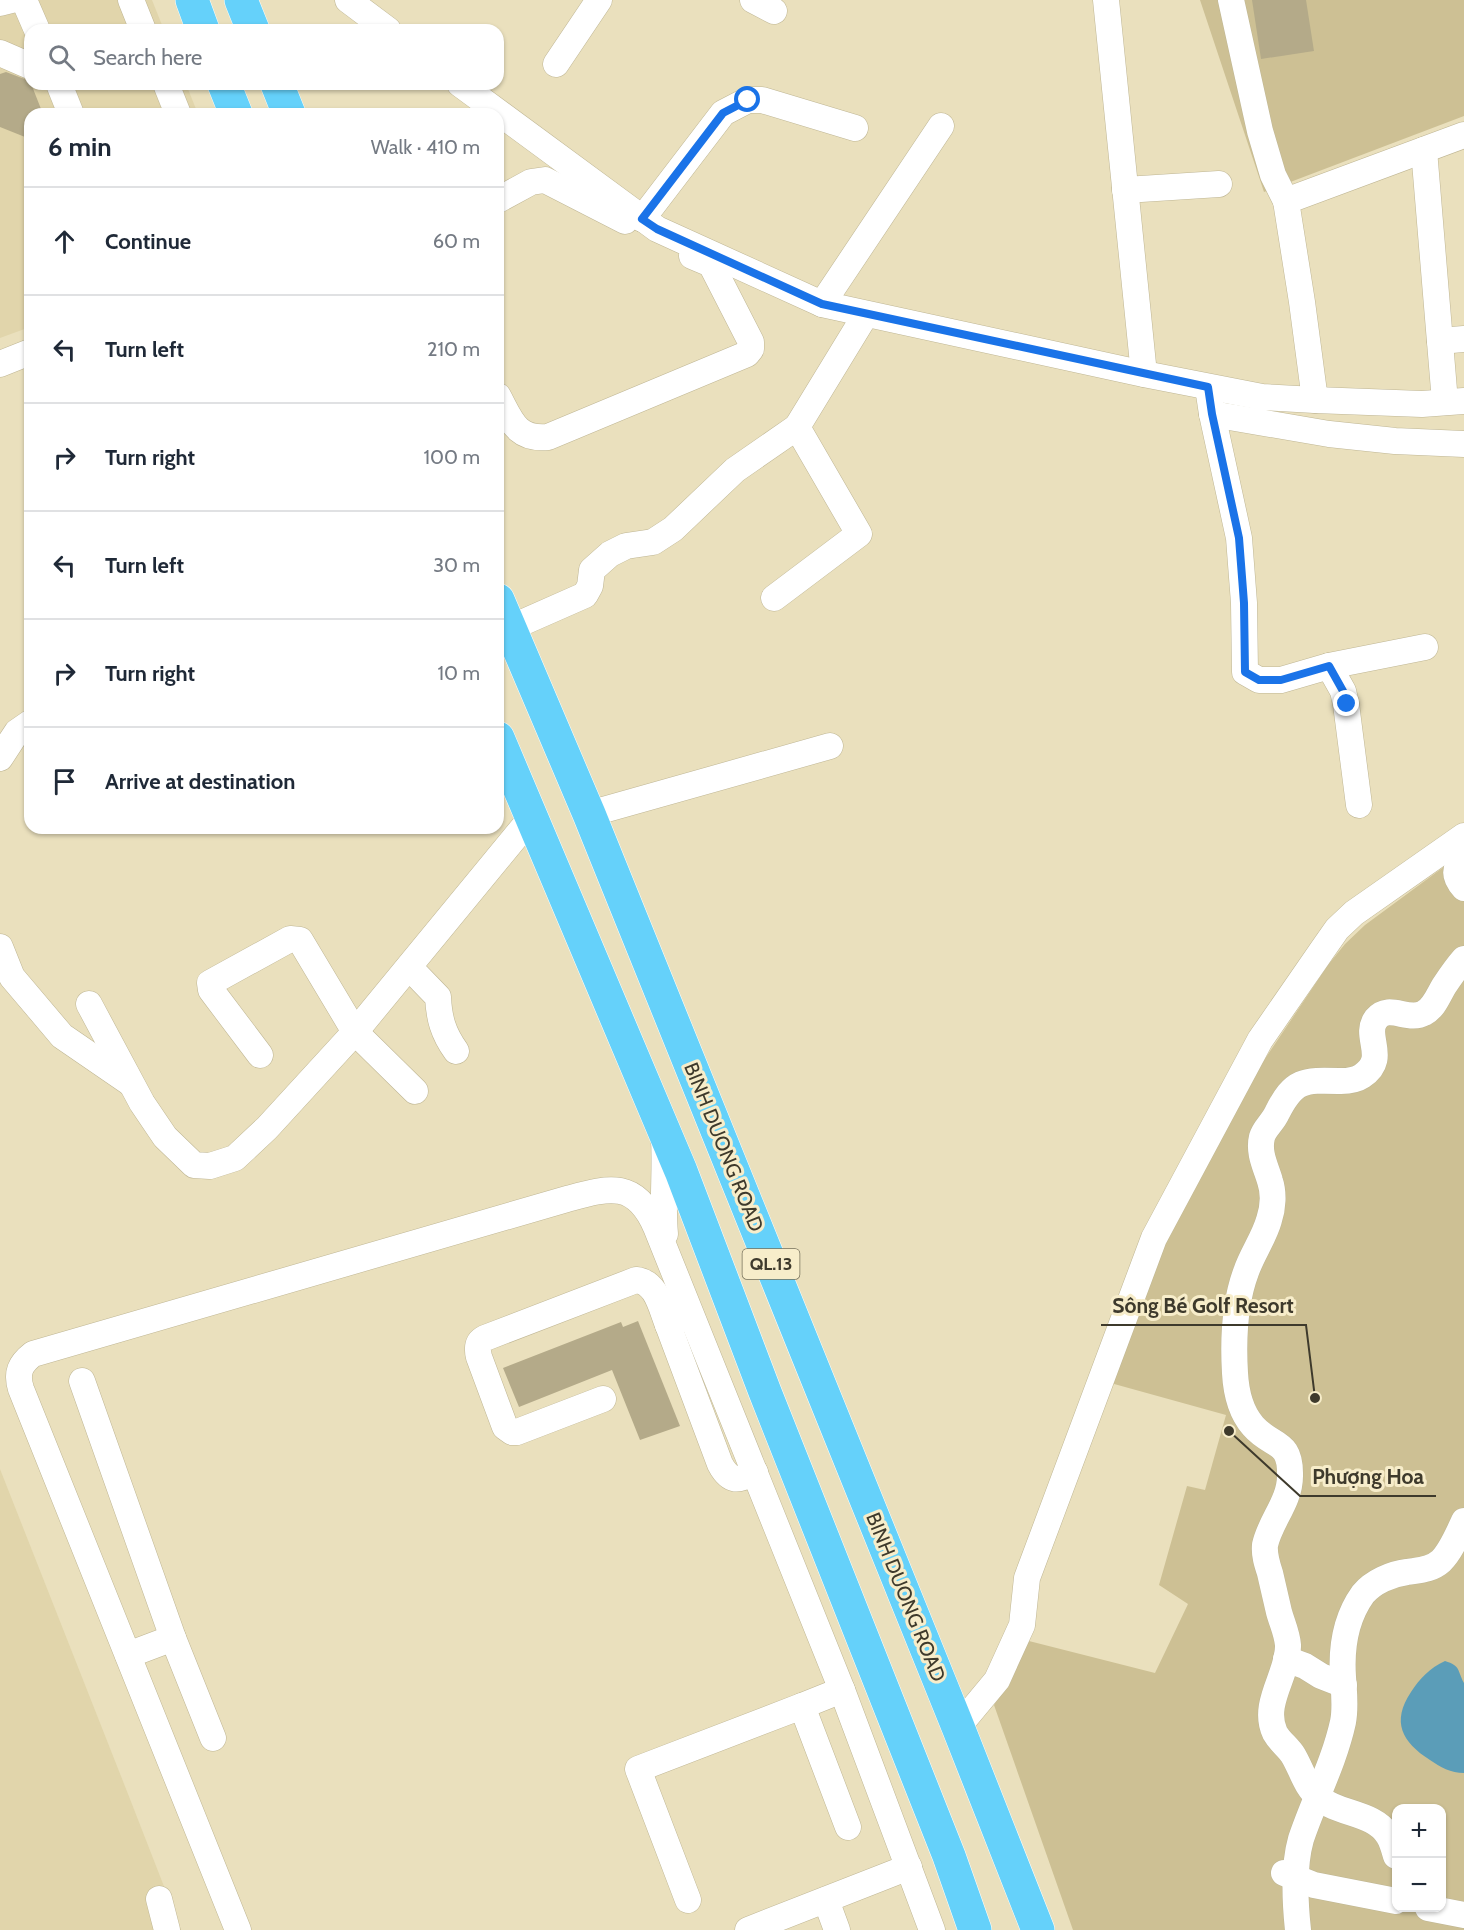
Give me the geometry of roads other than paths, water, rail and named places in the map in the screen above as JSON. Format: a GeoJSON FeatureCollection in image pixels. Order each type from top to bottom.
{"type":"FeatureCollection","features":[{"type":"Feature","properties":{"kind":"highway"},"geometry":{"type":"LineString","coordinates":[[192,0],[201,24]]}},
{"type":"Feature","properties":{"kind":"highway"},"geometry":{"type":"LineString","coordinates":[[240,0],[250,24]]}},
{"type":"Feature","properties":{"kind":"highway"},"geometry":{"type":"LineString","coordinates":[[226,90],[234,108]]}},
{"type":"Feature","properties":{"kind":"highway"},"geometry":{"type":"LineString","coordinates":[[280,90],[287,108]]}},
{"type":"Feature","properties":{"kind":"highway","name":"BINH DUONG ROAD"},"geometry":{"type":"LineString","coordinates":[[504,614],[589,814],[1038,1930]]}},
{"type":"Feature","properties":{"kind":"highway","name":"QL.13"},"geometry":{"type":"LineString","coordinates":[[504,753],[681,1171],[765,1392],[949,1856],[975,1930]]}},
{"type":"Feature","properties":{"kind":"street"},"geometry":{"type":"LineString","coordinates":[[0,3],[12,0]]}},
{"type":"Feature","properties":{"kind":"street"},"geometry":{"type":"LineString","coordinates":[[24,0],[34,24]]}},
{"type":"Feature","properties":{"kind":"street"},"geometry":{"type":"LineString","coordinates":[[131,0],[141,24]]}},
{"type":"Feature","properties":{"kind":"street"},"geometry":{"type":"LineString","coordinates":[[348,0],[380,24]]}},
{"type":"Feature","properties":{"kind":"street"},"geometry":{"type":"LineString","coordinates":[[556,64],[599,0]]}},
{"type":"Feature","properties":{"kind":"street"},"geometry":{"type":"LineString","coordinates":[[1106,0],[1144,374]]}},
{"type":"Feature","properties":{"kind":"street"},"geometry":{"type":"LineString","coordinates":[[1231,0],[1260,131],[1273,175],[1286,201],[1315,400]]}},
{"type":"Feature","properties":{"kind":"street"},"geometry":{"type":"LineString","coordinates":[[0,52],[24,63]]}},
{"type":"Feature","properties":{"kind":"street"},"geometry":{"type":"LineString","coordinates":[[61,90],[69,108]]}},
{"type":"Feature","properties":{"kind":"street"},"geometry":{"type":"LineString","coordinates":[[168,90],[176,108]]}},
{"type":"Feature","properties":{"kind":"street"},"geometry":{"type":"LineString","coordinates":[[468,90],[492,108]]}},
{"type":"Feature","properties":{"kind":"street"},"geometry":{"type":"LineString","coordinates":[[642,219],[723,113],[748,100],[762,100],[855,128]]}},
{"type":"Feature","properties":{"kind":"street"},"geometry":{"type":"LineString","coordinates":[[504,117],[642,219],[688,248]]}},
{"type":"Feature","properties":{"kind":"street"},"geometry":{"type":"LineString","coordinates":[[822,304],[941,126]]}},
{"type":"Feature","properties":{"kind":"street"},"geometry":{"type":"LineString","coordinates":[[1286,201],[1464,135]]}},
{"type":"Feature","properties":{"kind":"street"},"geometry":{"type":"LineString","coordinates":[[504,197],[531,182],[545,180],[715,261],[822,304],[866,314],[1144,374],[1262,396],[1422,404],[1454,402],[1452,340],[1424,150]]}},
{"type":"Feature","properties":{"kind":"street"},"geometry":{"type":"LineString","coordinates":[[1125,190],[1219,184]]}},
{"type":"Feature","properties":{"kind":"street"},"geometry":{"type":"LineString","coordinates":[[504,407],[515,428],[528,434],[548,437],[747,354],[751,349],[751,342],[715,261]]}},
{"type":"Feature","properties":{"kind":"street"},"geometry":{"type":"LineString","coordinates":[[504,614],[585,595],[590,585],[592,570],[610,554],[626,546],[653,542],[673,529],[735,470],[797,427],[866,314]]}},
{"type":"Feature","properties":{"kind":"street"},"geometry":{"type":"LineString","coordinates":[[0,364],[24,354]]}},
{"type":"Feature","properties":{"kind":"street"},"geometry":{"type":"LineString","coordinates":[[1208,387],[1239,538],[1244,603],[1245,672],[1259,680],[1281,680],[1329,666],[1425,648]]}},
{"type":"Feature","properties":{"kind":"street"},"geometry":{"type":"LineString","coordinates":[[1212,414],[1329,434],[1395,441],[1464,444]]}},
{"type":"Feature","properties":{"kind":"street"},"geometry":{"type":"LineString","coordinates":[[774,598],[860,534],[797,427]]}},
{"type":"Feature","properties":{"kind":"street"},"geometry":{"type":"LineString","coordinates":[[1329,666],[1343,691],[1347,704],[1359,805]]}},
{"type":"Feature","properties":{"kind":"street"},"geometry":{"type":"LineString","coordinates":[[0,758],[17,732],[24,727]]}},
{"type":"Feature","properties":{"kind":"street"},"geometry":{"type":"LineString","coordinates":[[589,814],[830,746]]}},
{"type":"Feature","properties":{"kind":"street"},"geometry":{"type":"LineString","coordinates":[[89,1004],[142,1102],[165,1137],[194,1165],[210,1166],[235,1158],[267,1128],[355,1032],[531,818]]}},
{"type":"Feature","properties":{"kind":"street"},"geometry":{"type":"LineString","coordinates":[[958,1727],[997,1680],[1022,1625],[1027,1578],[1154,1238],[1260,1040],[1328,942],[1354,913],[1464,836]]}},
{"type":"Feature","properties":{"kind":"street"},"geometry":{"type":"LineString","coordinates":[[1464,858],[1456,867],[1458,879],[1464,888]]}},
{"type":"Feature","properties":{"kind":"street"},"geometry":{"type":"LineString","coordinates":[[260,1055],[211,990],[210,983],[290,939],[300,940],[355,1032],[415,1091]]}},
{"type":"Feature","properties":{"kind":"street"},"geometry":{"type":"LineString","coordinates":[[0,947],[12,977],[62,1036],[132,1084]]}},
{"type":"Feature","properties":{"kind":"street"},"geometry":{"type":"LineString","coordinates":[[1392,1840],[1370,1820],[1335,1808],[1318,1797],[1304,1779],[1294,1756],[1282,1743],[1273,1726],[1273,1700],[1286,1659],[1287,1636],[1265,1553],[1269,1534],[1287,1493],[1290,1481],[1289,1460],[1285,1449],[1253,1427],[1246,1416],[1238,1395],[1235,1372],[1235,1329],[1245,1274],[1270,1218],[1271,1185],[1262,1157],[1262,1136],[1284,1100],[1294,1088],[1309,1082],[1348,1081],[1364,1075],[1370,1070],[1376,1056],[1372,1028],[1378,1017],[1389,1012],[1409,1016],[1424,1013],[1431,1008],[1451,975],[1464,959]]}},
{"type":"Feature","properties":{"kind":"street"},"geometry":{"type":"LineString","coordinates":[[409,967],[438,996],[439,1017],[446,1038],[456,1051]]}},
{"type":"Feature","properties":{"kind":"street"},"geometry":{"type":"LineString","coordinates":[[663,1127],[665,1153],[663,1203],[668,1256]]}},
{"type":"Feature","properties":{"kind":"street"},"geometry":{"type":"LineString","coordinates":[[238,1930],[18,1379],[25,1360],[33,1354],[610,1189],[626,1193],[645,1207],[653,1219],[842,1690],[932,1930]]}},
{"type":"Feature","properties":{"kind":"street"},"geometry":{"type":"LineString","coordinates":[[603,1399],[512,1432],[505,1427],[479,1357],[478,1345],[485,1338],[636,1280],[644,1280],[653,1290],[668,1325],[724,1471],[737,1479],[744,1479],[755,1472]]}},
{"type":"Feature","properties":{"kind":"street"},"geometry":{"type":"LineString","coordinates":[[668,1325],[691,1312]]}},
{"type":"Feature","properties":{"kind":"street"},"geometry":{"type":"LineString","coordinates":[[82,1381],[173,1638],[213,1738]]}},
{"type":"Feature","properties":{"kind":"street"},"geometry":{"type":"LineString","coordinates":[[1298,1930],[1290,1876],[1301,1839],[1330,1766],[1343,1722],[1345,1709],[1343,1642],[1351,1615],[1370,1586],[1404,1572],[1435,1565],[1447,1554],[1464,1521]]}},
{"type":"Feature","properties":{"kind":"street"},"geometry":{"type":"LineString","coordinates":[[128,1655],[173,1638]]}},
{"type":"Feature","properties":{"kind":"street"},"geometry":{"type":"LineString","coordinates":[[1286,1659],[1344,1685]]}},
{"type":"Feature","properties":{"kind":"street"},"geometry":{"type":"LineString","coordinates":[[688,1900],[638,1769],[842,1690]]}},
{"type":"Feature","properties":{"kind":"street"},"geometry":{"type":"LineString","coordinates":[[802,1706],[848,1827]]}},
{"type":"Feature","properties":{"kind":"street"},"geometry":{"type":"LineString","coordinates":[[748,1930],[909,1867]]}},
{"type":"Feature","properties":{"kind":"street"},"geometry":{"type":"LineString","coordinates":[[1290,1876],[1314,1885],[1392,1900]]}},
{"type":"Feature","properties":{"kind":"street"},"geometry":{"type":"LineString","coordinates":[[159,1899],[167,1930]]}},
{"type":"Feature","properties":{"kind":"street"},"geometry":{"type":"LineString","coordinates":[[826,1900],[837,1930]]}},
{"type":"Feature","properties":{"kind":"street"},"geometry":{"type":"LineString","coordinates":[[1446,1912],[1464,1915]]}},
{"type":"Feature","properties":{"kind":"water"},"geometry":{"type":"Polygon","coordinates":[[[1445,1661],[1458,1669],[1464,1683],[1464,1773],[1446,1769],[1420,1753],[1406,1738],[1401,1722],[1405,1703],[1414,1687],[1430,1670],[1445,1661]]]}},
{"type":"Feature","properties":{"kind":"place","name":"Sông Bé Golf Resort"},"geometry":{"type":"Point","coordinates":[1315,1398]}},
{"type":"Feature","properties":{"kind":"place","name":"Phượng Hoa"},"geometry":{"type":"Point","coordinates":[1229,1431]}}]}
